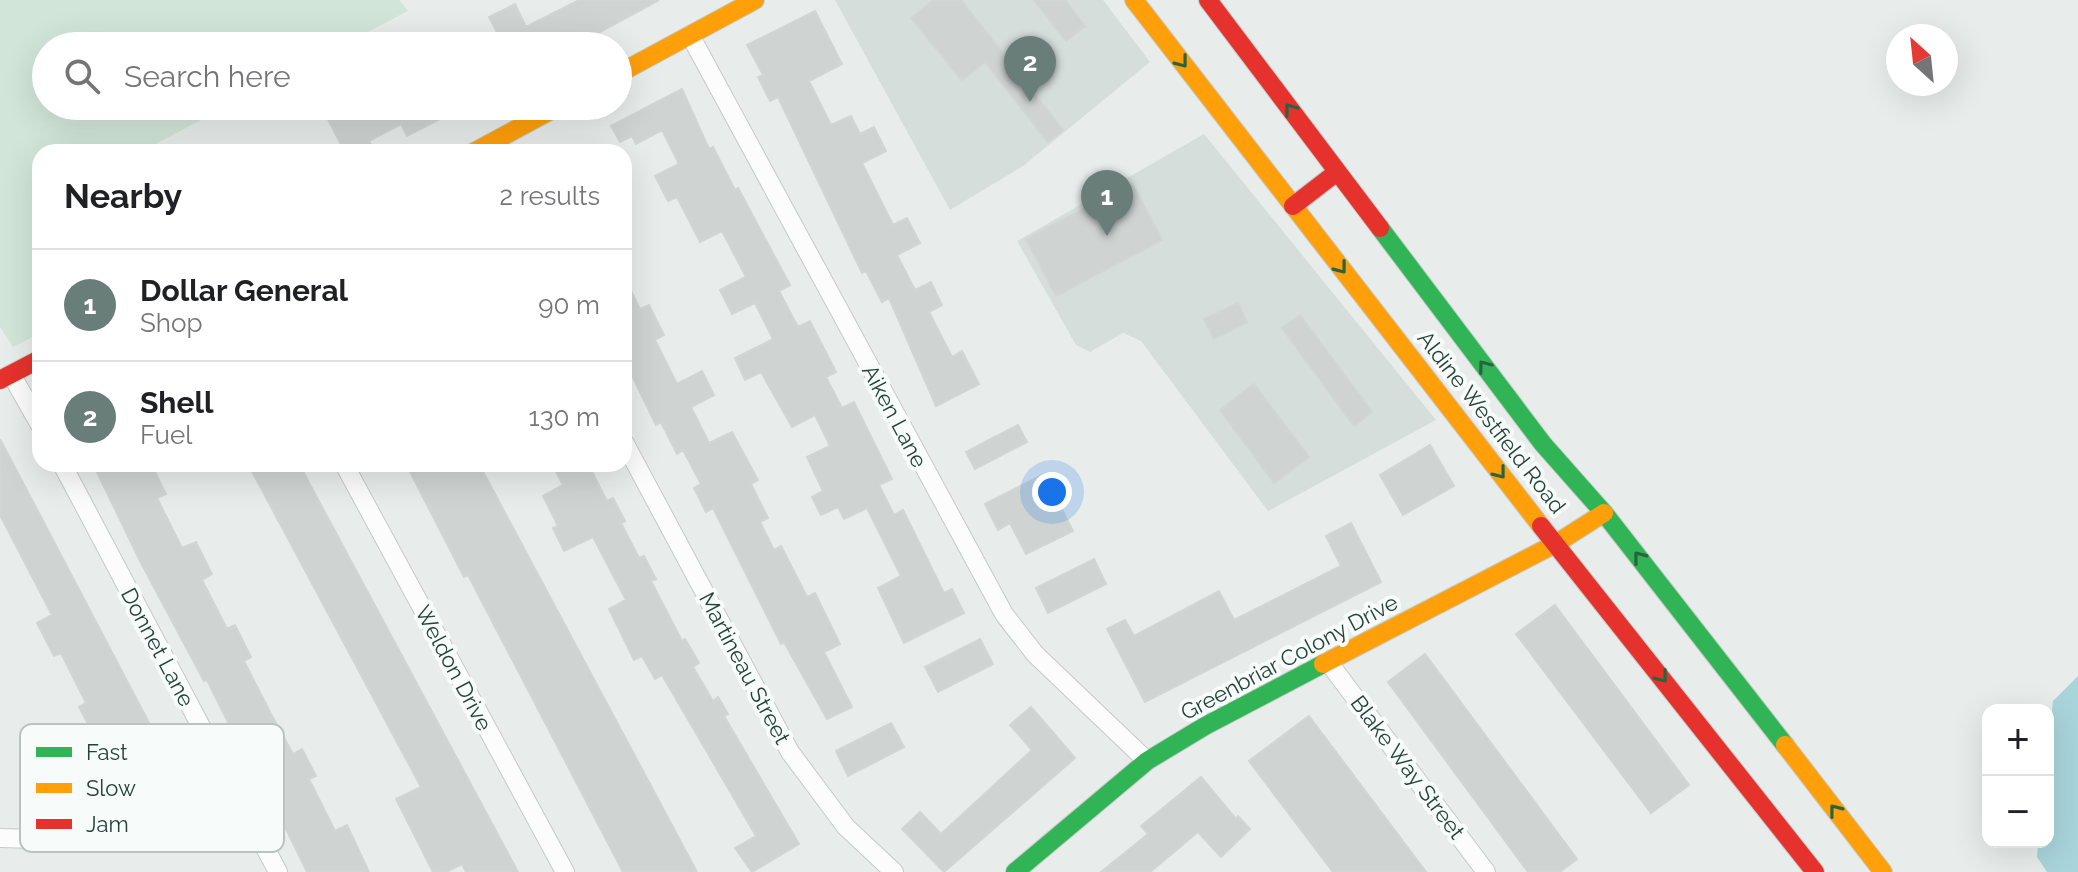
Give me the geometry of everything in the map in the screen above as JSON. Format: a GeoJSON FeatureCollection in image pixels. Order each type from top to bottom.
{"type":"FeatureCollection","features":[{"type":"Feature","properties":{"kind":"main road"},"geometry":{"type":"LineString","coordinates":[[632,66],[755,0]]}},
{"type":"Feature","properties":{"kind":"main road","name":"Aldine Westfield Road"},"geometry":{"type":"LineString","coordinates":[[1134,0],[1815,872]]}},
{"type":"Feature","properties":{"kind":"main road","name":"Aldine Westfield Road"},"geometry":{"type":"LineString","coordinates":[[1208,0],[1543,444],[1604,513],[1883,872]]}},
{"type":"Feature","properties":{"kind":"main road"},"geometry":{"type":"LineString","coordinates":[[489,144],[533,120]]}},
{"type":"Feature","properties":{"kind":"main road"},"geometry":{"type":"LineString","coordinates":[[1293,206],[1337,172]]}},
{"type":"Feature","properties":{"kind":"main road"},"geometry":{"type":"LineString","coordinates":[[6,377],[32,363]]}},
{"type":"Feature","properties":{"kind":"main road","name":"Greenbriar Colony Drive"},"geometry":{"type":"LineString","coordinates":[[1015,872],[1147,761],[1205,726],[1557,543],[1604,513]]}},
{"type":"Feature","properties":{"kind":"street","name":"Aiken Lane"},"geometry":{"type":"LineString","coordinates":[[690,35],[1004,614],[1035,654],[1147,761]]}},
{"type":"Feature","properties":{"kind":"street"},"geometry":{"type":"LineString","coordinates":[[6,377],[32,414]]}},
{"type":"Feature","properties":{"kind":"street","name":"Martineau Street"},"geometry":{"type":"LineString","coordinates":[[632,457],[790,752],[846,827],[894,872]]}},
{"type":"Feature","properties":{"kind":"street","name":"Donnet Lane"},"geometry":{"type":"LineString","coordinates":[[66,472],[199,724]]}},
{"type":"Feature","properties":{"kind":"street","name":"Weldon Drive"},"geometry":{"type":"LineString","coordinates":[[348,472],[565,872]]}},
{"type":"Feature","properties":{"kind":"street","name":"Blake Way Street"},"geometry":{"type":"LineString","coordinates":[[1329,663],[1486,872]]}},
{"type":"Feature","properties":{"kind":"street"},"geometry":{"type":"LineString","coordinates":[[0,838],[20,839]]}},
{"type":"Feature","properties":{"kind":"street","name":"Donnet Lane"},"geometry":{"type":"LineString","coordinates":[[267,852],[278,872]]}},
{"type":"Feature","properties":{"kind":"shaded area"},"geometry":{"type":"Polygon","coordinates":[[[835,0],[1103,0],[1150,62],[1023,166],[950,210],[835,0]]]}},
{"type":"Feature","properties":{"kind":"shaded area"},"geometry":{"type":"Polygon","coordinates":[[[1204,134],[1436,420],[1268,511],[1141,341],[1123,333],[1090,352],[1076,345],[1017,241],[1204,134]]]}},
{"type":"Feature","properties":{"kind":"green space"},"geometry":{"type":"Polygon","coordinates":[[[0,0],[399,0],[408,11],[368,32],[32,32],[32,120],[201,120],[156,144],[32,144],[32,337],[13,347],[0,327],[0,0]]]}},
{"type":"Feature","properties":{"kind":"water"},"geometry":{"type":"Polygon","coordinates":[[[2078,676],[2078,872],[2047,872],[2037,857],[2038,848],[2054,848],[2053,701],[2078,676]]]}},
{"type":"Feature","properties":{"kind":"building"},"geometry":{"type":"Polygon","coordinates":[[[579,0],[659,0],[600,32],[497,32],[489,17],[515,4],[526,27],[579,0]]]}},
{"type":"Feature","properties":{"kind":"building"},"geometry":{"type":"Polygon","coordinates":[[[934,0],[961,0],[1063,130],[1048,142],[985,62],[962,80],[911,18],[934,0]]]}},
{"type":"Feature","properties":{"kind":"building"},"geometry":{"type":"Polygon","coordinates":[[[1034,0],[1065,0],[1085,26],[1066,41],[1034,0]]]}},
{"type":"Feature","properties":{"kind":"building"},"geometry":{"type":"Polygon","coordinates":[[[815,11],[842,64],[809,81],[831,125],[851,116],[860,134],[874,127],[886,151],[862,163],[893,225],[907,218],[920,243],[897,255],[915,290],[931,282],[942,305],[929,312],[952,357],[962,351],[979,384],[936,406],[889,298],[882,302],[866,271],[862,273],[778,97],[770,101],[758,77],[763,75],[747,45],[815,11]]]}},
{"type":"Feature","properties":{"kind":"building"},"geometry":{"type":"Polygon","coordinates":[[[682,89],[709,149],[713,147],[735,190],[738,188],[790,285],[779,291],[798,327],[810,321],[836,372],[826,377],[842,408],[854,402],[892,479],[879,485],[894,515],[903,510],[944,593],[952,589],[964,613],[904,643],[878,588],[901,576],[867,508],[844,519],[838,507],[821,515],[812,497],[823,491],[807,457],[830,446],[815,415],[792,427],[761,372],[745,380],[735,358],[773,339],[755,303],[732,314],[720,290],[746,277],[722,231],[700,242],[677,197],[668,201],[655,176],[679,164],[662,130],[636,144],[632,136],[620,142],[611,126],[623,120],[632,120],[632,115],[682,89]]]}},
{"type":"Feature","properties":{"kind":"building"},"geometry":{"type":"Polygon","coordinates":[[[328,120],[438,120],[407,136],[401,124],[369,141],[371,144],[341,144],[328,120]]]}},
{"type":"Feature","properties":{"kind":"building"},"geometry":{"type":"Polygon","coordinates":[[[1132,183],[1162,240],[1056,296],[1026,239],[1132,183]]]}},
{"type":"Feature","properties":{"kind":"building"},"geometry":{"type":"Polygon","coordinates":[[[632,293],[640,309],[649,305],[664,335],[655,340],[677,384],[702,371],[714,395],[691,407],[709,443],[732,432],[758,480],[751,484],[768,518],[760,522],[774,550],[781,546],[807,597],[815,593],[840,644],[824,652],[852,707],[827,719],[784,642],[781,644],[713,508],[706,512],[694,488],[701,484],[683,450],[677,454],[661,422],[656,425],[632,376],[632,293]]]}},
{"type":"Feature","properties":{"kind":"building"},"geometry":{"type":"Polygon","coordinates":[[[1238,303],[1247,322],[1214,339],[1204,319],[1238,303]]]}},
{"type":"Feature","properties":{"kind":"building"},"geometry":{"type":"Polygon","coordinates":[[[1300,315],[1372,412],[1354,426],[1282,328],[1300,315]]]}},
{"type":"Feature","properties":{"kind":"building"},"geometry":{"type":"Polygon","coordinates":[[[1254,384],[1309,457],[1274,483],[1220,410],[1254,384]]]}},
{"type":"Feature","properties":{"kind":"building"},"geometry":{"type":"Polygon","coordinates":[[[1018,425],[1027,442],[975,469],[966,452],[1018,425]]]}},
{"type":"Feature","properties":{"kind":"building"},"geometry":{"type":"Polygon","coordinates":[[[0,439],[150,724],[88,724],[79,707],[86,703],[61,653],[54,656],[37,623],[52,615],[0,515],[0,439]]]}},
{"type":"Feature","properties":{"kind":"building"},"geometry":{"type":"Polygon","coordinates":[[[1430,445],[1454,486],[1403,515],[1380,475],[1430,445]]]}},
{"type":"Feature","properties":{"kind":"building"},"geometry":{"type":"Polygon","coordinates":[[[97,472],[155,472],[166,494],[157,498],[182,548],[196,542],[212,574],[202,580],[227,629],[235,625],[251,657],[244,661],[276,724],[229,724],[140,561],[97,472]]]}},
{"type":"Feature","properties":{"kind":"building"},"geometry":{"type":"Polygon","coordinates":[[[252,472],[303,472],[518,872],[466,872],[462,864],[446,872],[433,872],[396,799],[421,787],[252,472]]]}},
{"type":"Feature","properties":{"kind":"building"},"geometry":{"type":"Polygon","coordinates":[[[410,472],[483,472],[697,872],[623,872],[468,575],[464,577],[410,472]]]}},
{"type":"Feature","properties":{"kind":"building"},"geometry":{"type":"Polygon","coordinates":[[[556,472],[592,472],[607,501],[613,498],[625,521],[621,523],[639,558],[644,556],[656,579],[651,581],[682,641],[685,639],[699,663],[693,667],[713,701],[718,697],[728,714],[724,716],[799,844],[752,872],[735,848],[756,836],[662,675],[655,679],[642,656],[634,660],[609,609],[626,600],[593,537],[564,551],[553,528],[558,526],[543,496],[563,485],[556,472]]]}},
{"type":"Feature","properties":{"kind":"building"},"geometry":{"type":"Polygon","coordinates":[[[1044,474],[1073,531],[1026,554],[1010,523],[998,530],[985,504],[1044,474]]]}},
{"type":"Feature","properties":{"kind":"building"},"geometry":{"type":"Polygon","coordinates":[[[1351,523],[1381,582],[1145,702],[1107,629],[1125,620],[1134,636],[1219,591],[1234,620],[1341,566],[1326,536],[1351,523]]]}},
{"type":"Feature","properties":{"kind":"building"},"geometry":{"type":"Polygon","coordinates":[[[1094,559],[1106,584],[1048,613],[1036,588],[1094,559]]]}},
{"type":"Feature","properties":{"kind":"building"},"geometry":{"type":"Polygon","coordinates":[[[1555,605],[1689,785],[1651,813],[1516,634],[1555,605]]]}},
{"type":"Feature","properties":{"kind":"building"},"geometry":{"type":"Polygon","coordinates":[[[980,639],[993,664],[938,692],[925,667],[980,639]]]}},
{"type":"Feature","properties":{"kind":"building"},"geometry":{"type":"Polygon","coordinates":[[[1425,654],[1577,859],[1560,872],[1528,872],[1388,682],[1425,654]]]}},
{"type":"Feature","properties":{"kind":"building"},"geometry":{"type":"Polygon","coordinates":[[[1031,707],[1075,758],[944,872],[902,829],[920,812],[941,834],[1032,750],[1010,725],[1031,707]]]}},
{"type":"Feature","properties":{"kind":"building"},"geometry":{"type":"Polygon","coordinates":[[[1309,716],[1426,872],[1333,872],[1249,761],[1309,716]]]}},
{"type":"Feature","properties":{"kind":"building"},"geometry":{"type":"Polygon","coordinates":[[[891,723],[904,747],[848,776],[836,751],[891,723]]]}},
{"type":"Feature","properties":{"kind":"building"},"geometry":{"type":"Polygon","coordinates":[[[284,738],[293,754],[302,749],[316,776],[309,779],[335,831],[347,825],[369,872],[307,872],[284,825],[284,738]]]}},
{"type":"Feature","properties":{"kind":"building"},"geometry":{"type":"Polygon","coordinates":[[[1201,777],[1236,819],[1238,816],[1250,829],[1221,857],[1198,832],[1150,872],[1101,872],[1148,834],[1141,826],[1201,777]]]}},
{"type":"Feature","properties":{"kind":"traffic: fast"},"geometry":{"type":"LineString","coordinates":[[1380,228],[1543,444],[1604,513],[1785,745]]}},
{"type":"Feature","properties":{"kind":"traffic: fast"},"geometry":{"type":"LineString","coordinates":[[1015,872],[1147,761],[1205,726],[1323,664]]}},
{"type":"Feature","properties":{"kind":"traffic: slow"},"geometry":{"type":"LineString","coordinates":[[632,66],[755,0]]}},
{"type":"Feature","properties":{"kind":"traffic: slow"},"geometry":{"type":"LineString","coordinates":[[1134,0],[1541,526]]}},
{"type":"Feature","properties":{"kind":"traffic: slow"},"geometry":{"type":"LineString","coordinates":[[489,144],[533,120]]}},
{"type":"Feature","properties":{"kind":"traffic: slow"},"geometry":{"type":"LineString","coordinates":[[1323,664],[1557,543],[1604,513]]}},
{"type":"Feature","properties":{"kind":"traffic: slow"},"geometry":{"type":"LineString","coordinates":[[1785,745],[1883,872]]}},
{"type":"Feature","properties":{"kind":"traffic: jam"},"geometry":{"type":"LineString","coordinates":[[1208,0],[1380,228]]}},
{"type":"Feature","properties":{"kind":"traffic: jam"},"geometry":{"type":"LineString","coordinates":[[1293,206],[1337,172]]}},
{"type":"Feature","properties":{"kind":"traffic: jam"},"geometry":{"type":"LineString","coordinates":[[0,380],[32,363]]}},
{"type":"Feature","properties":{"kind":"traffic: jam"},"geometry":{"type":"LineString","coordinates":[[1541,526],[1815,872]]}},
{"type":"Feature","properties":{"kind":"place","name":"Shell"},"geometry":{"type":"Point","coordinates":[1030,102]}},
{"type":"Feature","properties":{"kind":"place","name":"Dollar General"},"geometry":{"type":"Point","coordinates":[1107,236]}}]}
